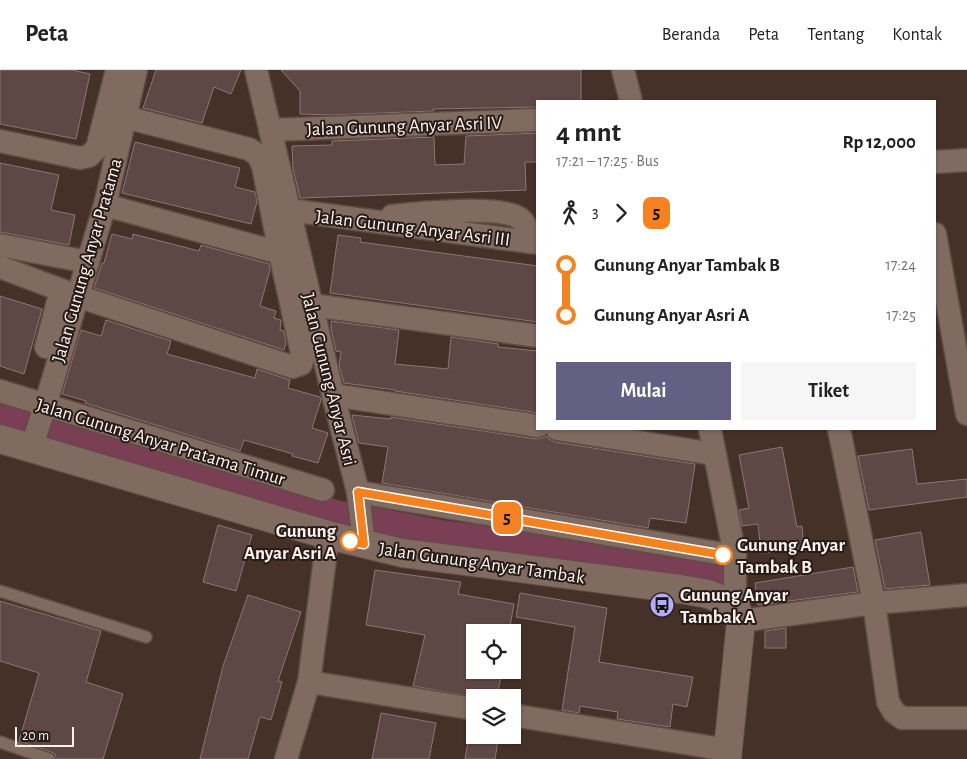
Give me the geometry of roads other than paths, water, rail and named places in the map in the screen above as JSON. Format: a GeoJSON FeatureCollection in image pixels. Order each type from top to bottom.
{"type":"FeatureCollection","features":[{"type":"Feature","properties":{"kind":"street"},"geometry":{"type":"LineString","coordinates":[[0,140],[80,158],[89,156],[97,148],[117,70]]}},
{"type":"Feature","properties":{"kind":"street","name":"Jalan Gunung Anyar Pratama"},"geometry":{"type":"LineString","coordinates":[[28,426],[69,293],[88,262],[105,205],[136,70]]}},
{"type":"Feature","properties":{"kind":"street","name":"Jalan Gunung Anyar Asri"},"geometry":{"type":"LineString","coordinates":[[256,70],[358,496],[363,535]]}},
{"type":"Feature","properties":{"kind":"street"},"geometry":{"type":"LineString","coordinates":[[623,70],[631,100]]}},
{"type":"Feature","properties":{"kind":"street"},"geometry":{"type":"LineString","coordinates":[[0,267],[69,293],[293,367],[300,364],[303,358],[263,166],[258,154],[249,149],[125,117]]}},
{"type":"Feature","properties":{"kind":"street","name":"Jalan Gunung Anyar Asri IV"},"geometry":{"type":"LineString","coordinates":[[270,130],[536,120]]}},
{"type":"Feature","properties":{"kind":"street"},"geometry":{"type":"LineString","coordinates":[[936,162],[967,160]]}},
{"type":"Feature","properties":{"kind":"street"},"geometry":{"type":"LineString","coordinates":[[105,205],[280,253]]}},
{"type":"Feature","properties":{"kind":"street","name":"Jalan Gunung Anyar Asri III"},"geometry":{"type":"LineString","coordinates":[[289,210],[534,242]]}},
{"type":"Feature","properties":{"kind":"street"},"geometry":{"type":"LineString","coordinates":[[936,240],[967,414]]}},
{"type":"Feature","properties":{"kind":"street"},"geometry":{"type":"LineString","coordinates":[[0,245],[88,262]]}},
{"type":"Feature","properties":{"kind":"street"},"geometry":{"type":"LineString","coordinates":[[312,305],[536,336]]}},
{"type":"Feature","properties":{"kind":"street","name":"Jalan Gunung Anyar Pratama Timur"},"geometry":{"type":"LineString","coordinates":[[0,391],[28,426],[323,490]]}},
{"type":"Feature","properties":{"kind":"street"},"geometry":{"type":"LineString","coordinates":[[333,395],[536,426]]}},
{"type":"Feature","properties":{"kind":"street","name":"Jalan Gunung Anyar Tambak"},"geometry":{"type":"LineString","coordinates":[[28,426],[328,535],[363,535],[402,553],[708,594],[738,613]]}},
{"type":"Feature","properties":{"kind":"street"},"geometry":{"type":"LineString","coordinates":[[563,430],[714,454]]}},
{"type":"Feature","properties":{"kind":"street"},"geometry":{"type":"LineString","coordinates":[[521,717],[728,755],[738,613],[735,556],[710,430]]}},
{"type":"Feature","properties":{"kind":"street"},"geometry":{"type":"LineString","coordinates":[[839,430],[874,603],[888,702],[894,712],[902,718],[967,718]]}},
{"type":"Feature","properties":{"kind":"street","name":"Jalan Gunung Anyar Asri"},"geometry":{"type":"LineString","coordinates":[[358,496],[735,556]]}},
{"type":"Feature","properties":{"kind":"street"},"geometry":{"type":"LineString","coordinates":[[286,759],[309,682],[328,535]]}},
{"type":"Feature","properties":{"kind":"street"},"geometry":{"type":"LineString","coordinates":[[738,613],[967,595]]}},
{"type":"Feature","properties":{"kind":"street"},"geometry":{"type":"LineString","coordinates":[[309,682],[466,708]]}},
{"type":"Feature","properties":{"kind":"lane"},"geometry":{"type":"LineString","coordinates":[[0,591],[146,637]]}},
{"type":"Feature","properties":{"kind":"lane"},"geometry":{"type":"LineString","coordinates":[[0,742],[49,759]]}},
{"type":"Feature","properties":{"kind":"waterway"},"geometry":{"type":"LineString","coordinates":[[0,417],[337,518],[443,538],[726,572]]}},
{"type":"Feature","properties":{"kind":"place","name":"Gunung Anyar Asri A"},"geometry":{"type":"Point","coordinates":[350,541]}},
{"type":"Feature","properties":{"kind":"place","name":"Gunung Anyar Tambak B"},"geometry":{"type":"Point","coordinates":[723,555]}},
{"type":"Feature","properties":{"kind":"place","name":"Gunung Anyar Tambak A"},"geometry":{"type":"Point","coordinates":[662,605]}}]}
